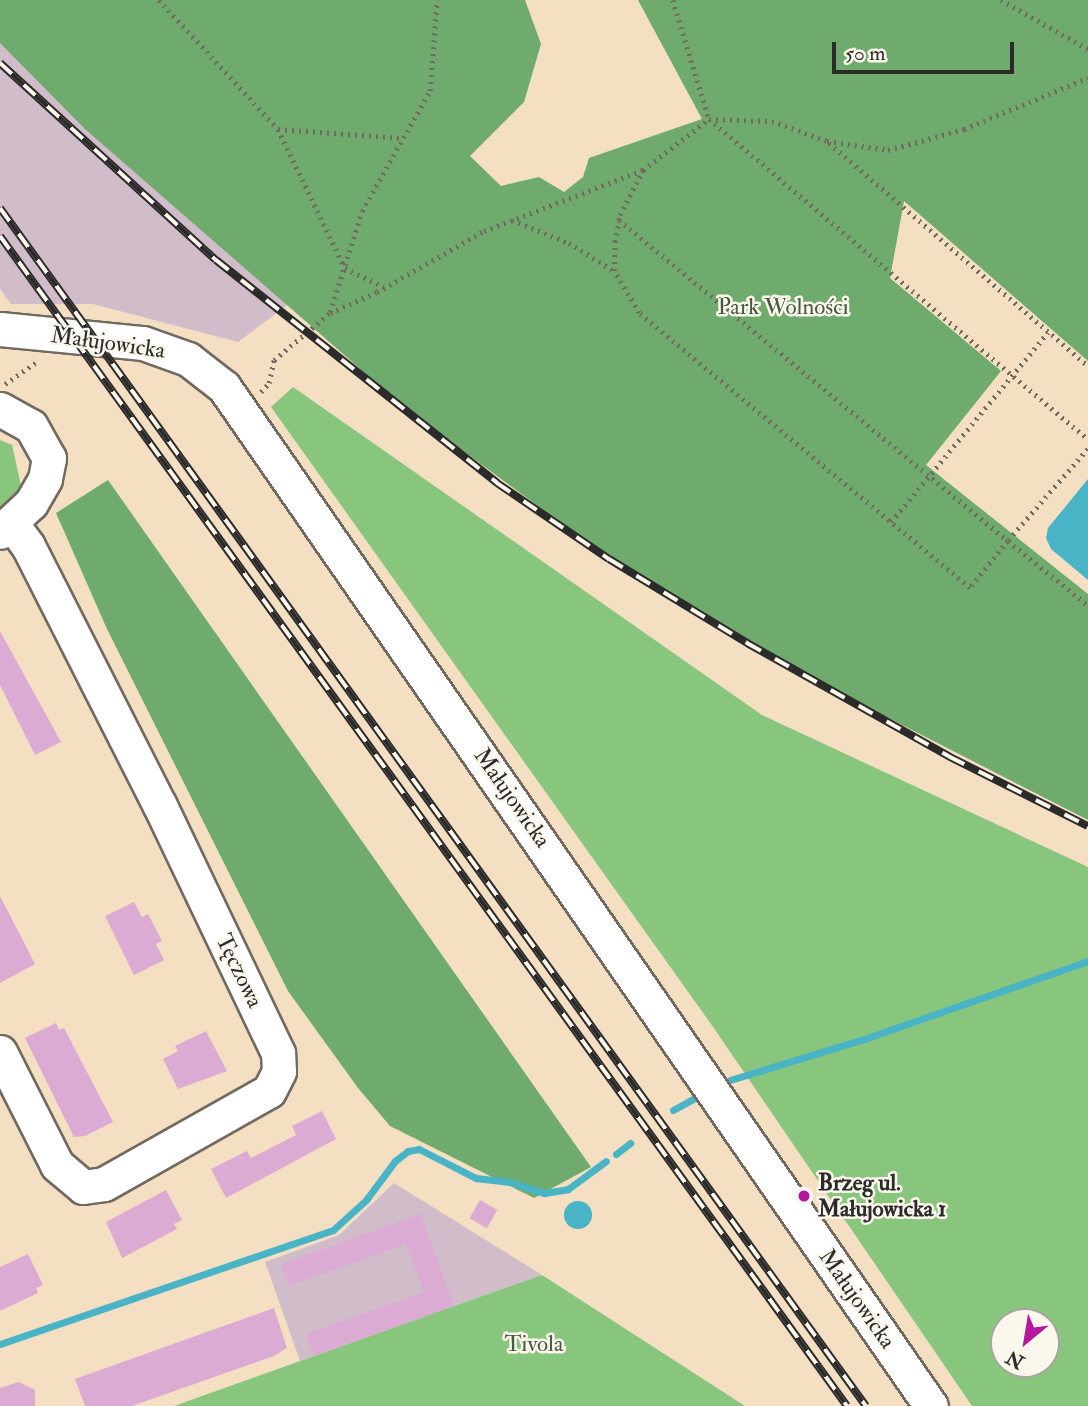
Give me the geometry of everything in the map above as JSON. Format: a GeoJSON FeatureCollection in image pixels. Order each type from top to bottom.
{"type":"FeatureCollection","features":[{"type":"Feature","properties":{"kind":"street","name":"Małujowicka"},"geometry":{"type":"LineString","coordinates":[[0,330],[115,339],[175,352],[208,374],[243,410],[931,1406]]}},
{"type":"Feature","properties":{"kind":"street"},"geometry":{"type":"LineString","coordinates":[[0,409],[31,426],[49,458],[37,493],[5,527]]}},
{"type":"Feature","properties":{"kind":"street","name":"Tęczowa"},"geometry":{"type":"LineString","coordinates":[[0,1052],[57,1165],[83,1187],[104,1184],[269,1091],[279,1071],[278,1053],[160,806],[28,546],[5,527]]}},
{"type":"Feature","properties":{"kind":"path"},"geometry":{"type":"LineString","coordinates":[[159,0],[278,129],[345,268],[385,288]]}},
{"type":"Feature","properties":{"kind":"path"},"geometry":{"type":"LineString","coordinates":[[330,313],[362,211],[430,91],[437,0]]}},
{"type":"Feature","properties":{"kind":"path"},"geometry":{"type":"LineString","coordinates":[[673,0],[709,119],[1088,439]]}},
{"type":"Feature","properties":{"kind":"path"},"geometry":{"type":"LineString","coordinates":[[1001,0],[1088,49]]}},
{"type":"Feature","properties":{"kind":"path"},"geometry":{"type":"LineString","coordinates":[[243,410],[269,383],[274,360],[330,313],[385,288],[484,230],[643,170],[709,119],[772,121],[827,141],[888,150],[964,129],[1088,78]]}},
{"type":"Feature","properties":{"kind":"path"},"geometry":{"type":"LineString","coordinates":[[278,129],[403,138]]}},
{"type":"Feature","properties":{"kind":"path"},"geometry":{"type":"LineString","coordinates":[[827,141],[1088,366]]}},
{"type":"Feature","properties":{"kind":"path"},"geometry":{"type":"LineString","coordinates":[[614,271],[619,220],[643,170]]}},
{"type":"Feature","properties":{"kind":"path"},"geometry":{"type":"LineString","coordinates":[[512,220],[569,243],[614,271],[639,313],[970,588],[1088,449]]}},
{"type":"Feature","properties":{"kind":"path"},"geometry":{"type":"LineString","coordinates":[[619,220],[1088,605]]}},
{"type":"Feature","properties":{"kind":"path"},"geometry":{"type":"LineString","coordinates":[[891,522],[1048,332]]}},
{"type":"Feature","properties":{"kind":"shaded area"},"geometry":{"type":"Polygon","coordinates":[[[0,0],[310,288],[238,342],[93,304],[11,304],[0,289],[0,0]]]}},
{"type":"Feature","properties":{"kind":"shaded area"},"geometry":{"type":"Polygon","coordinates":[[[394,1183],[542,1275],[300,1361],[265,1262],[339,1235],[394,1183]]]}},
{"type":"Feature","properties":{"kind":"green space","name":"Park Wolności"},"geometry":{"type":"Polygon","coordinates":[[[0,0],[525,0],[541,44],[524,102],[470,156],[501,186],[539,177],[564,192],[583,177],[589,158],[702,119],[638,0],[1088,0],[1088,361],[904,201],[890,278],[1001,371],[926,465],[1088,594],[1088,820],[783,664],[603,554],[405,408],[85,129],[0,43],[0,0]]]}},
{"type":"Feature","properties":{"kind":"green space"},"geometry":{"type":"Polygon","coordinates":[[[293,387],[762,715],[1088,867],[1088,1406],[972,1406],[711,1024],[271,407],[293,387]]]}},
{"type":"Feature","properties":{"kind":"green space"},"geometry":{"type":"Polygon","coordinates":[[[0,440],[12,445],[22,490],[0,510],[0,440]]]}},
{"type":"Feature","properties":{"kind":"green space"},"geometry":{"type":"Polygon","coordinates":[[[108,480],[591,1167],[534,1198],[390,1126],[358,1088],[288,991],[107,629],[56,513],[108,480]]]}},
{"type":"Feature","properties":{"kind":"green space","name":"Tivola"},"geometry":{"type":"Polygon","coordinates":[[[542,1275],[745,1406],[174,1406],[454,1306],[542,1275]]]}},
{"type":"Feature","properties":{"kind":"water"},"geometry":{"type":"Polygon","coordinates":[[[1088,479],[1088,580],[1051,549],[1046,538],[1048,528],[1088,479]]]}},
{"type":"Feature","properties":{"kind":"water"},"geometry":{"type":"Polygon","coordinates":[[[578,1201],[588,1205],[592,1215],[588,1225],[578,1229],[568,1225],[564,1215],[568,1205],[578,1201]]]}},
{"type":"Feature","properties":{"kind":"building"},"geometry":{"type":"Polygon","coordinates":[[[0,631],[61,742],[35,755],[0,685],[0,631]]]}},
{"type":"Feature","properties":{"kind":"building"},"geometry":{"type":"Polygon","coordinates":[[[0,896],[35,964],[0,983],[0,896]]]}},
{"type":"Feature","properties":{"kind":"building"},"geometry":{"type":"Polygon","coordinates":[[[134,902],[142,917],[148,914],[162,941],[156,944],[164,960],[134,975],[105,916],[134,902]]]}},
{"type":"Feature","properties":{"kind":"building"},"geometry":{"type":"Polygon","coordinates":[[[56,1023],[59,1030],[64,1028],[113,1122],[85,1136],[74,1137],[25,1038],[56,1023]]]}},
{"type":"Feature","properties":{"kind":"building"},"geometry":{"type":"Polygon","coordinates":[[[206,1031],[227,1071],[178,1089],[163,1059],[178,1051],[175,1046],[206,1031]]]}},
{"type":"Feature","properties":{"kind":"building"},"geometry":{"type":"Polygon","coordinates":[[[322,1111],[336,1139],[226,1198],[211,1169],[247,1151],[251,1158],[296,1135],[292,1126],[322,1111]]]}},
{"type":"Feature","properties":{"kind":"building"},"geometry":{"type":"Polygon","coordinates":[[[166,1190],[182,1220],[174,1224],[177,1229],[122,1258],[106,1222],[166,1190]]]}},
{"type":"Feature","properties":{"kind":"building"},"geometry":{"type":"Polygon","coordinates":[[[480,1200],[497,1210],[487,1228],[470,1218],[480,1200]]]}},
{"type":"Feature","properties":{"kind":"building"},"geometry":{"type":"Polygon","coordinates":[[[421,1214],[454,1306],[314,1356],[306,1334],[424,1292],[406,1244],[289,1286],[281,1264],[421,1214]]]}},
{"type":"Feature","properties":{"kind":"building"},"geometry":{"type":"Polygon","coordinates":[[[28,1254],[43,1285],[36,1288],[38,1293],[0,1311],[0,1267],[28,1254]]]}},
{"type":"Feature","properties":{"kind":"building"},"geometry":{"type":"Polygon","coordinates":[[[274,1308],[287,1348],[274,1356],[132,1406],[85,1406],[75,1379],[274,1308]]]}},
{"type":"Feature","properties":{"kind":"building"},"geometry":{"type":"Polygon","coordinates":[[[19,1382],[35,1390],[35,1406],[0,1406],[0,1388],[19,1382]]]}},
{"type":"Feature","properties":{"kind":"waterway"},"geometry":{"type":"LineString","coordinates":[[730,1080],[861,1040],[1088,961]]}},
{"type":"Feature","properties":{"kind":"waterway"},"geometry":{"type":"LineString","coordinates":[[673,1110],[693,1099]]}},
{"type":"Feature","properties":{"kind":"waterway"},"geometry":{"type":"LineString","coordinates":[[616,1154],[630,1143]]}},
{"type":"Feature","properties":{"kind":"waterway"},"geometry":{"type":"LineString","coordinates":[[0,1344],[333,1230],[366,1200],[395,1161],[408,1151],[419,1149],[476,1178],[510,1182],[544,1193],[568,1189],[606,1161]]}},
{"type":"Feature","properties":{"kind":"railway"},"geometry":{"type":"LineString","coordinates":[[0,63],[216,260],[497,483],[609,559],[747,643],[950,757],[1088,826]]}},
{"type":"Feature","properties":{"kind":"railway"},"geometry":{"type":"LineString","coordinates":[[0,208],[866,1406]]}},
{"type":"Feature","properties":{"kind":"railway"},"geometry":{"type":"LineString","coordinates":[[0,236],[847,1406]]}},
{"type":"Feature","properties":{"kind":"place","name":"Brzeg ul. Małujowicka 1"},"geometry":{"type":"Point","coordinates":[804,1196]}}]}
